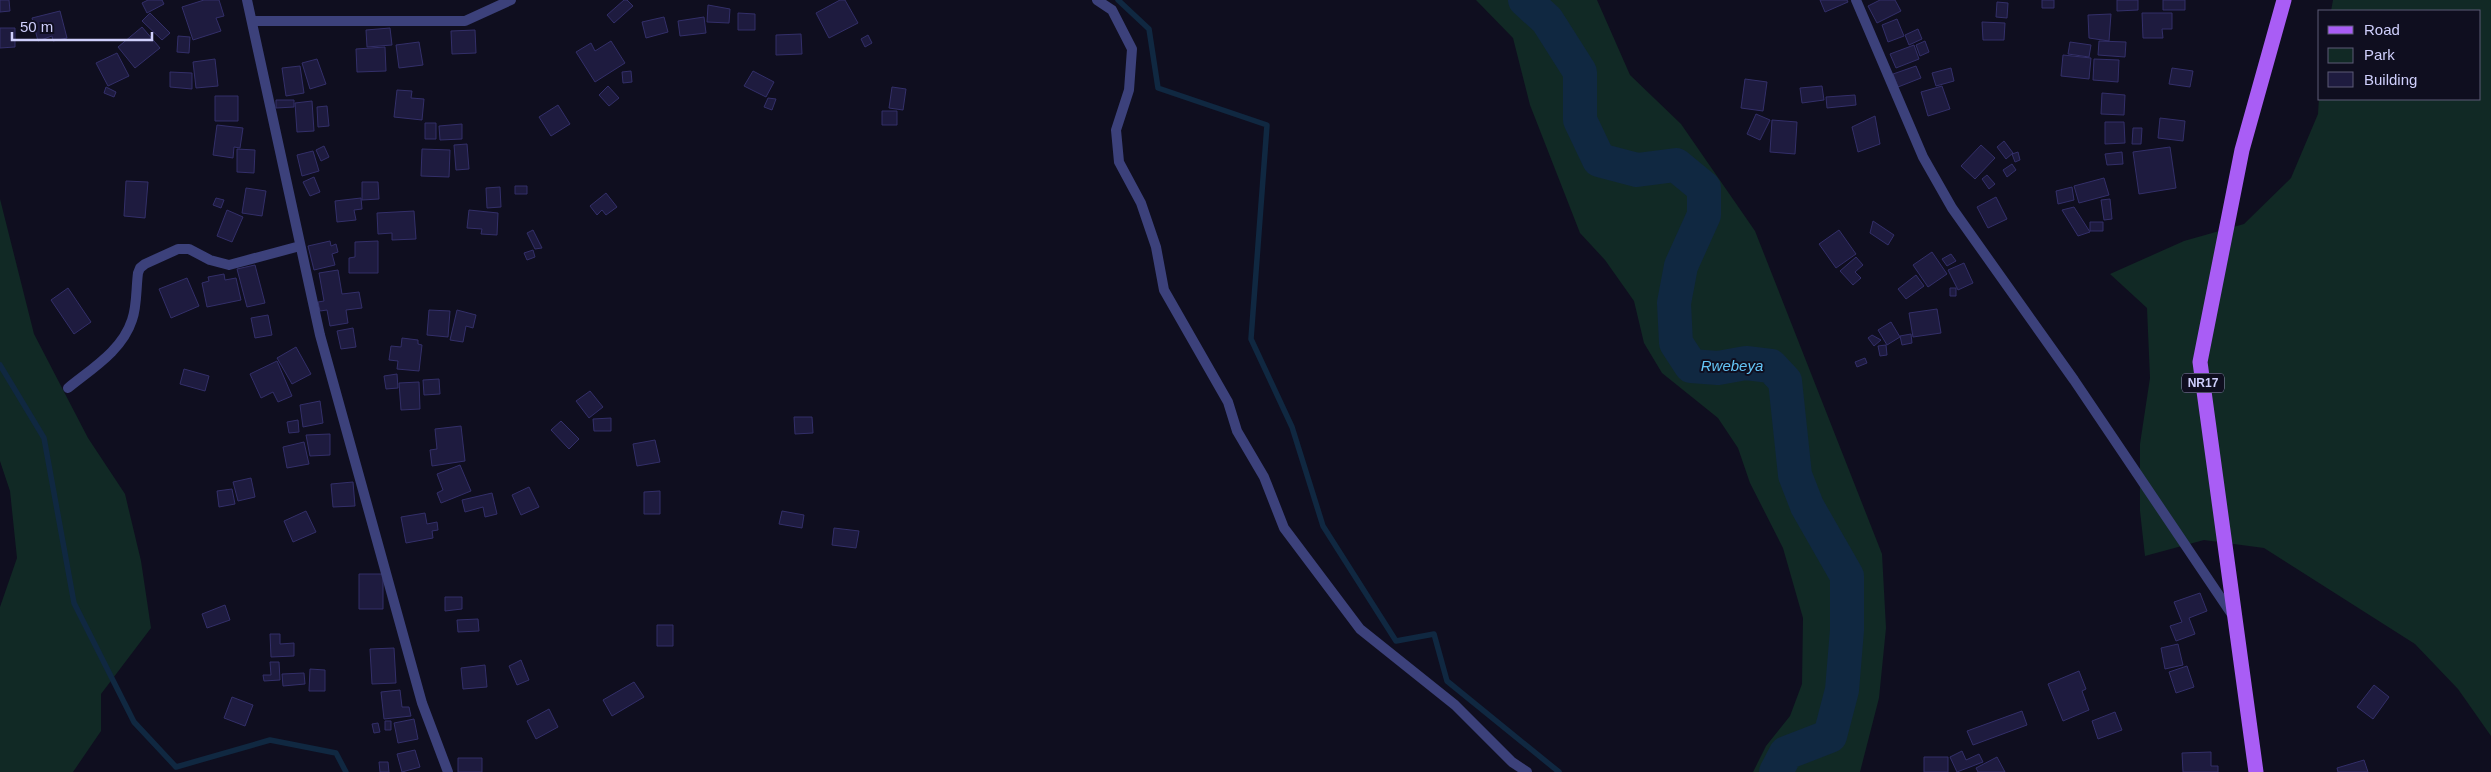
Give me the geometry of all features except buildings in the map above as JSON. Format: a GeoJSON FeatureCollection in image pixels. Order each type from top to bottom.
{"type":"FeatureCollection","features":[{"type":"Feature","properties":{"kind":"main road","name":"NR17"},"geometry":{"type":"LineString","coordinates":[[2256,772],[2233,617],[2200,362],[2242,150],[2284,0]]}},
{"type":"Feature","properties":{"kind":"street"},"geometry":{"type":"LineString","coordinates":[[246,0],[320,335],[422,703],[448,772]]}},
{"type":"Feature","properties":{"kind":"street"},"geometry":{"type":"LineString","coordinates":[[252,21],[465,21],[511,0]]}},
{"type":"Feature","properties":{"kind":"street"},"geometry":{"type":"LineString","coordinates":[[1097,0],[1112,10],[1132,49],[1129,90],[1116,130],[1119,162],[1142,203],[1156,247],[1164,290],[1228,402],[1237,431],[1264,477],[1284,528],[1360,630],[1455,705],[1512,762],[1527,772]]}},
{"type":"Feature","properties":{"kind":"street"},"geometry":{"type":"LineString","coordinates":[[1856,0],[1923,157],[1952,208],[2074,380],[2233,617]]}},
{"type":"Feature","properties":{"kind":"street"},"geometry":{"type":"LineString","coordinates":[[68,388],[110,355],[124,336],[133,320],[138,274],[140,268],[146,264],[178,249],[189,249],[210,260],[229,265],[300,246]]}},
{"type":"Feature","properties":{"kind":"green space"},"geometry":{"type":"Polygon","coordinates":[[[1476,0],[1597,0],[1630,75],[1681,124],[1755,231],[1882,554],[1886,628],[1879,698],[1860,772],[1753,772],[1766,746],[1790,716],[1802,684],[1803,618],[1783,548],[1750,483],[1738,448],[1718,418],[1662,373],[1644,343],[1634,301],[1605,260],[1580,233],[1530,105],[1513,38],[1476,0]]]}},
{"type":"Feature","properties":{"kind":"green space"},"geometry":{"type":"Polygon","coordinates":[[[2333,0],[2491,0],[2491,736],[2458,689],[2415,644],[2264,548],[2204,540],[2145,556],[2140,511],[2140,444],[2150,378],[2147,308],[2110,274],[2184,241],[2244,224],[2291,178],[2318,114],[2319,100],[2481,100],[2481,10],[2331,10],[2333,0]]]}},
{"type":"Feature","properties":{"kind":"green space"},"geometry":{"type":"Polygon","coordinates":[[[0,199],[34,334],[88,438],[125,494],[141,561],[151,628],[101,694],[101,731],[73,772],[0,772],[0,607],[17,558],[10,491],[0,461],[0,199]]]}},
{"type":"Feature","properties":{"kind":"waterway"},"geometry":{"type":"LineString","coordinates":[[1118,0],[1149,29],[1158,88],[1267,125],[1251,339],[1292,427],[1323,526],[1396,641],[1434,634],[1447,681],[1559,772]]}},
{"type":"Feature","properties":{"kind":"waterway","name":"Rwebeya"},"geometry":{"type":"LineString","coordinates":[[1525,0],[1547,20],[1580,72],[1580,120],[1599,160],[1637,170],[1676,165],[1704,188],[1704,215],[1681,266],[1674,303],[1676,343],[1691,366],[1718,368],[1746,363],[1771,366],[1785,381],[1795,475],[1807,506],[1847,576],[1847,630],[1842,690],[1830,736],[1786,753],[1776,772]]}},
{"type":"Feature","properties":{"kind":"waterway"},"geometry":{"type":"LineString","coordinates":[[0,365],[44,438],[74,603],[134,722],[176,767],[270,740],[336,753],[346,772]]}}]}
